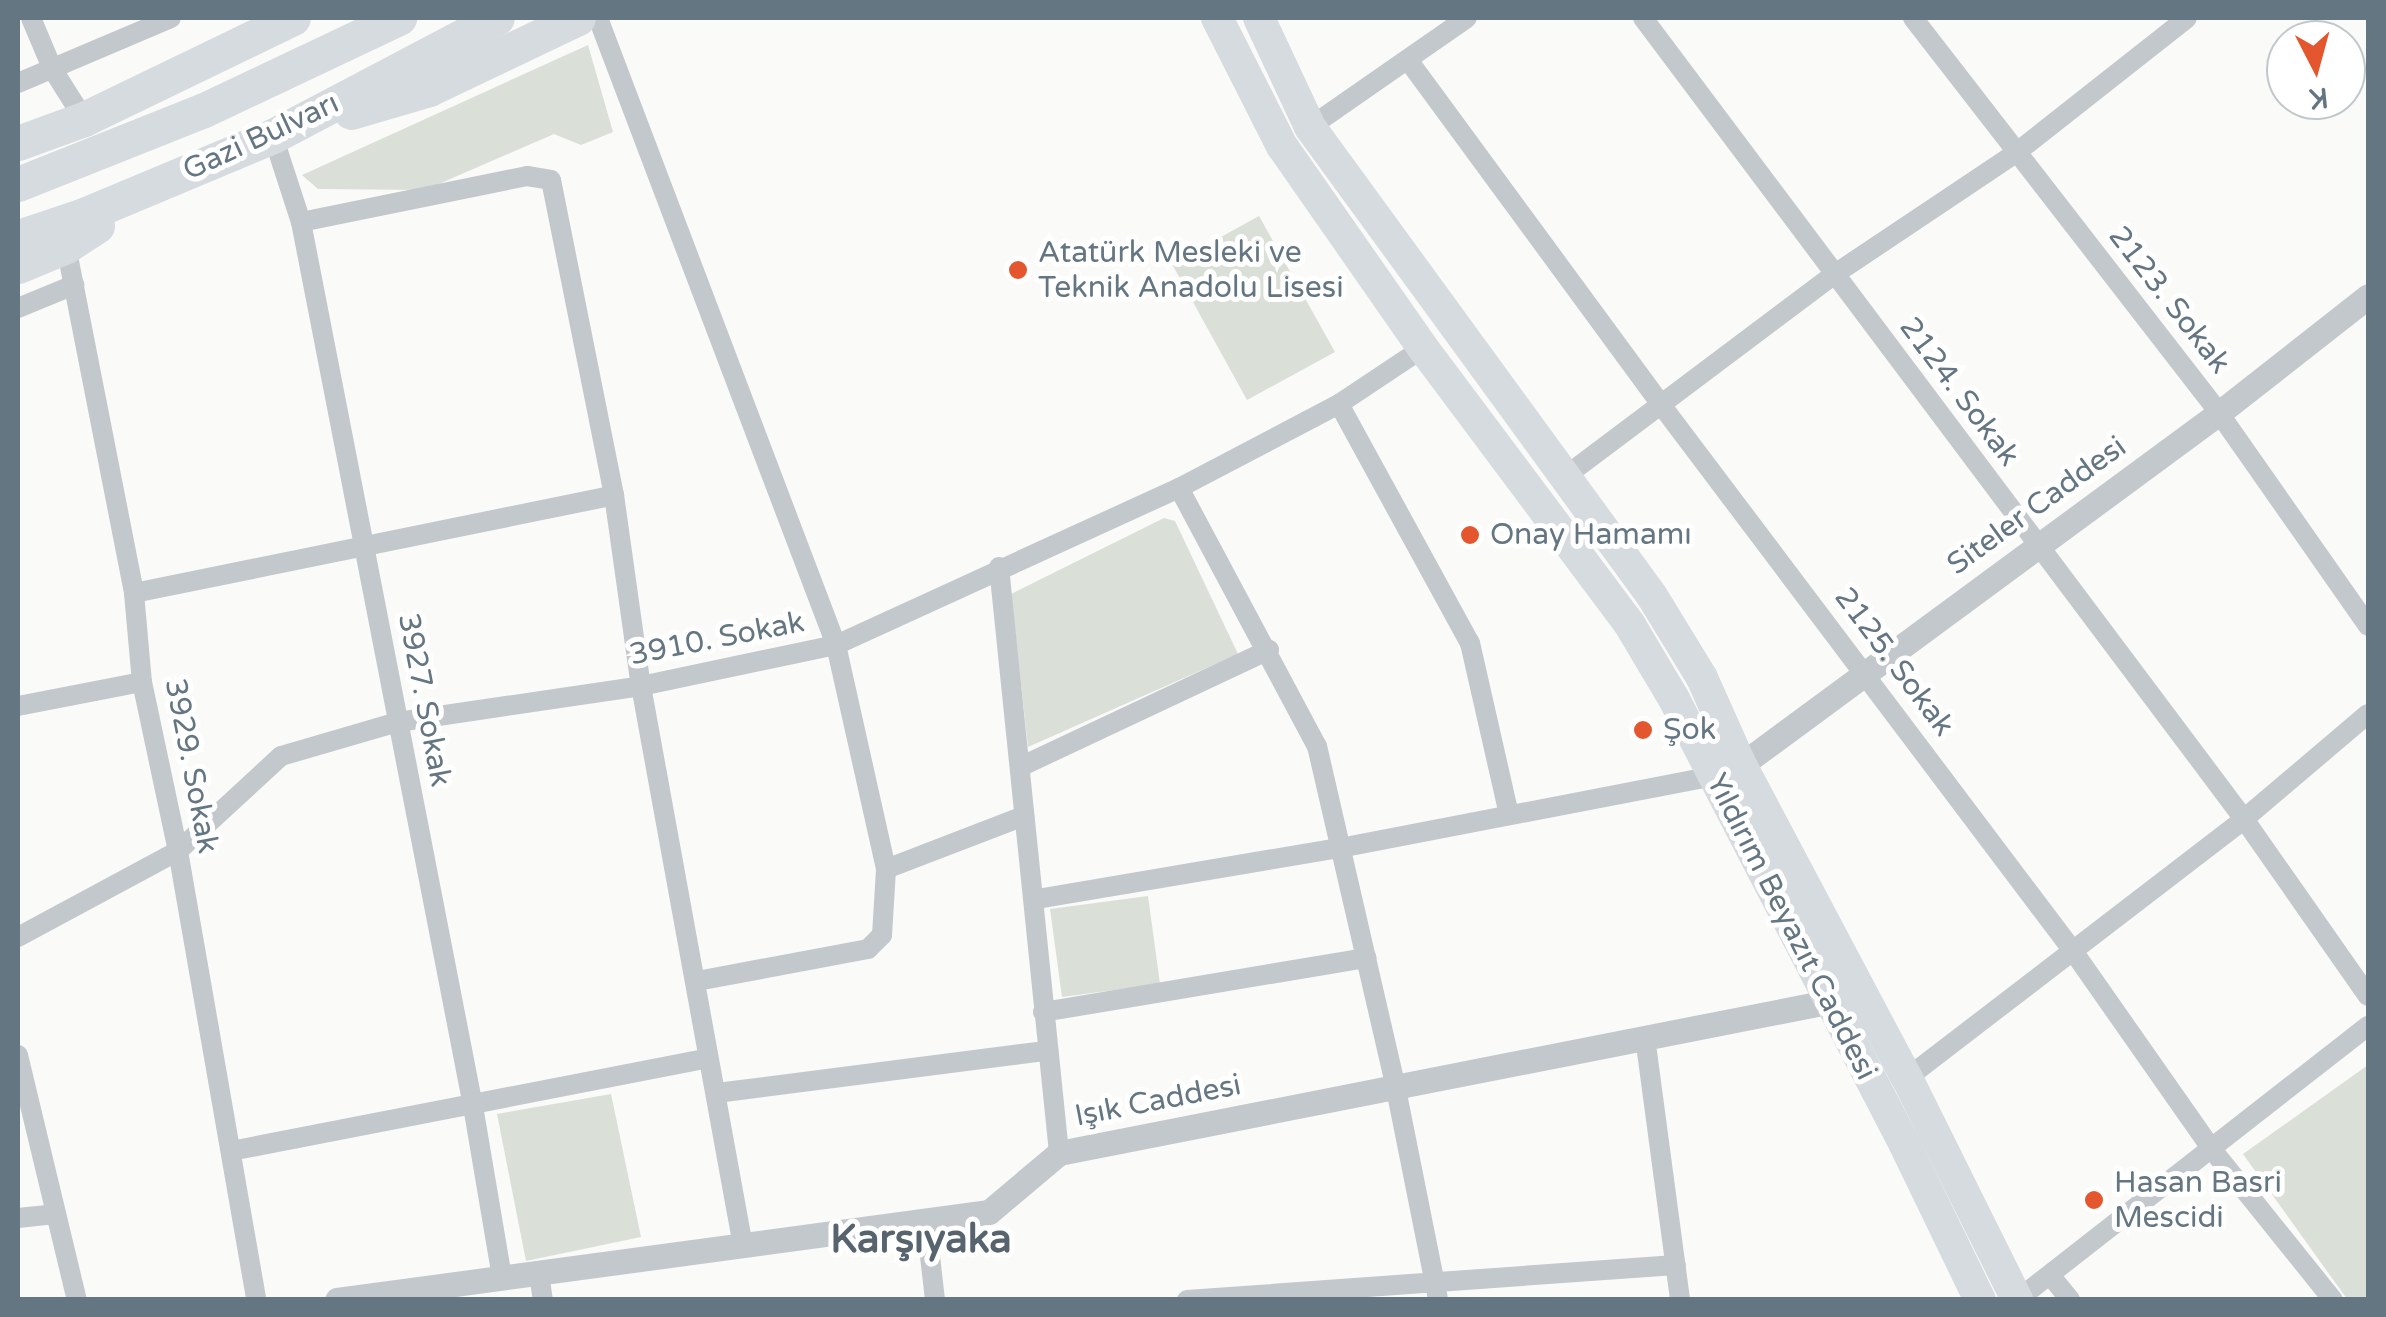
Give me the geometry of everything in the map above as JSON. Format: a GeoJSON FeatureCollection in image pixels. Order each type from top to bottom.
{"type":"FeatureCollection","features":[{"type":"Feature","properties":{"kind":"highway"},"geometry":{"type":"LineString","coordinates":[[18,143],[84,119],[293,18]]}},
{"type":"Feature","properties":{"kind":"highway"},"geometry":{"type":"LineString","coordinates":[[204,110],[346,18]]}},
{"type":"Feature","properties":{"kind":"highway","name":"Gazi Bulvarı"},"geometry":{"type":"LineString","coordinates":[[18,184],[204,110],[399,18]]}},
{"type":"Feature","properties":{"kind":"highway","name":"Gazi Bulvarı"},"geometry":{"type":"LineString","coordinates":[[18,237],[273,136],[497,18]]}},
{"type":"Feature","properties":{"kind":"highway"},"geometry":{"type":"LineString","coordinates":[[273,136],[428,89],[578,18]]}},
{"type":"Feature","properties":{"kind":"highway"},"geometry":{"type":"LineString","coordinates":[[18,266],[66,246],[173,178]]}},
{"type":"Feature","properties":{"kind":"main road","name":"Yıldırım Beyazıt Caddesi"},"geometry":{"type":"LineString","coordinates":[[1217,18],[1282,146],[1422,348],[1630,625],[1727,770],[1906,1078],[2017,1300]]}},
{"type":"Feature","properties":{"kind":"main road","name":"Yıldırım Beyazıt Caddesi"},"geometry":{"type":"LineString","coordinates":[[1260,18],[1310,126],[1652,596],[1702,678],[1727,770],[1827,1002],[1905,1145],[1980,1300]]}},
{"type":"Feature","properties":{"kind":"street"},"geometry":{"type":"LineString","coordinates":[[31,18],[53,70],[84,119]]}},
{"type":"Feature","properties":{"kind":"street"},"geometry":{"type":"LineString","coordinates":[[18,83],[171,18]]}},
{"type":"Feature","properties":{"kind":"street"},"geometry":{"type":"LineString","coordinates":[[598,18],[836,645],[886,869],[882,935],[868,949],[697,981]]}},
{"type":"Feature","properties":{"kind":"street"},"geometry":{"type":"LineString","coordinates":[[1310,126],[1467,18]]}},
{"type":"Feature","properties":{"kind":"street","name":"2124. Sokak"},"geometry":{"type":"LineString","coordinates":[[1643,18],[1832,276],[2244,819],[2368,996]]}},
{"type":"Feature","properties":{"kind":"street","name":"2123. Sokak"},"geometry":{"type":"LineString","coordinates":[[1913,18],[2219,413],[2368,626]]}},
{"type":"Feature","properties":{"kind":"street"},"geometry":{"type":"LineString","coordinates":[[1563,478],[1832,276],[2017,152],[2181,19]]}},
{"type":"Feature","properties":{"kind":"street","name":"2125. Sokak"},"geometry":{"type":"LineString","coordinates":[[1408,60],[1662,406],[2073,950],[2210,1146],[2333,1300]]}},
{"type":"Feature","properties":{"kind":"street","name":"3927. Sokak"},"geometry":{"type":"LineString","coordinates":[[273,136],[301,222],[473,1106],[502,1278]]}},
{"type":"Feature","properties":{"kind":"street"},"geometry":{"type":"LineString","coordinates":[[301,222],[527,176],[551,180],[614,495],[641,686],[744,1246]]}},
{"type":"Feature","properties":{"kind":"street","name":"3929. Sokak"},"geometry":{"type":"LineString","coordinates":[[66,246],[134,593],[142,682],[178,851],[256,1300]]}},
{"type":"Feature","properties":{"kind":"street"},"geometry":{"type":"LineString","coordinates":[[18,308],[74,285]]}},
{"type":"Feature","properties":{"kind":"street","name":"Siteler Caddesi"},"geometry":{"type":"LineString","coordinates":[[1727,770],[1866,674],[2219,413],[2368,296]]}},
{"type":"Feature","properties":{"kind":"street","name":"3910. Sokak"},"geometry":{"type":"LineString","coordinates":[[18,937],[178,851],[281,756],[398,722],[641,686],[836,645],[1179,488],[1339,404],[1422,348]]}},
{"type":"Feature","properties":{"kind":"street"},"geometry":{"type":"LineString","coordinates":[[1339,404],[1470,642],[1509,814]]}},
{"type":"Feature","properties":{"kind":"street"},"geometry":{"type":"LineString","coordinates":[[1179,488],[1317,746],[1396,1089],[1436,1290]]}},
{"type":"Feature","properties":{"kind":"street"},"geometry":{"type":"LineString","coordinates":[[134,593],[614,495]]}},
{"type":"Feature","properties":{"kind":"street"},"geometry":{"type":"LineString","coordinates":[[999,568],[1022,766],[1024,816],[1037,899],[1046,1052],[1059,1153]]}},
{"type":"Feature","properties":{"kind":"street"},"geometry":{"type":"LineString","coordinates":[[1022,766],[1269,650]]}},
{"type":"Feature","properties":{"kind":"street"},"geometry":{"type":"LineString","coordinates":[[18,706],[142,682]]}},
{"type":"Feature","properties":{"kind":"street"},"geometry":{"type":"LineString","coordinates":[[1906,1078],[2244,819],[2368,714]]}},
{"type":"Feature","properties":{"kind":"street"},"geometry":{"type":"LineString","coordinates":[[1037,899],[1340,848],[1727,770]]}},
{"type":"Feature","properties":{"kind":"street"},"geometry":{"type":"LineString","coordinates":[[886,869],[1024,816]]}},
{"type":"Feature","properties":{"kind":"street"},"geometry":{"type":"LineString","coordinates":[[1044,1012],[1367,958]]}},
{"type":"Feature","properties":{"kind":"street","name":"Işık Caddesi"},"geometry":{"type":"LineString","coordinates":[[337,1300],[989,1212],[1059,1153],[1827,1002]]}},
{"type":"Feature","properties":{"kind":"street"},"geometry":{"type":"LineString","coordinates":[[2017,1300],[2368,1026]]}},
{"type":"Feature","properties":{"kind":"street"},"geometry":{"type":"LineString","coordinates":[[1645,1036],[1680,1300]]}},
{"type":"Feature","properties":{"kind":"street"},"geometry":{"type":"LineString","coordinates":[[716,1093],[1046,1052]]}},
{"type":"Feature","properties":{"kind":"street"},"geometry":{"type":"LineString","coordinates":[[18,1055],[77,1300]]}},
{"type":"Feature","properties":{"kind":"street"},"geometry":{"type":"LineString","coordinates":[[232,1152],[708,1058]]}},
{"type":"Feature","properties":{"kind":"street"},"geometry":{"type":"LineString","coordinates":[[18,1218],[55,1214]]}},
{"type":"Feature","properties":{"kind":"street"},"geometry":{"type":"LineString","coordinates":[[926,1221],[934,1300]]}},
{"type":"Feature","properties":{"kind":"street"},"geometry":{"type":"LineString","coordinates":[[1188,1300],[1436,1290],[1676,1265]]}},
{"type":"Feature","properties":{"kind":"street"},"geometry":{"type":"LineString","coordinates":[[539,1273],[543,1300]]}},
{"type":"Feature","properties":{"kind":"street"},"geometry":{"type":"LineString","coordinates":[[2050,1275],[2070,1300]]}},
{"type":"Feature","properties":{"kind":"shaded area"},"geometry":{"type":"Polygon","coordinates":[[[588,45],[613,132],[581,145],[554,134],[425,190],[318,189],[302,175],[588,45]]]}},
{"type":"Feature","properties":{"kind":"shaded area"},"geometry":{"type":"Polygon","coordinates":[[[1259,216],[1335,352],[1247,400],[1172,264],[1259,216]]]}},
{"type":"Feature","properties":{"kind":"shaded area"},"geometry":{"type":"Polygon","coordinates":[[[1164,518],[1175,521],[1238,654],[1028,747],[1011,594],[1164,518]]]}},
{"type":"Feature","properties":{"kind":"shaded area"},"geometry":{"type":"Polygon","coordinates":[[[1148,896],[1160,984],[1062,997],[1050,909],[1148,896]]]}},
{"type":"Feature","properties":{"kind":"shaded area"},"geometry":{"type":"Polygon","coordinates":[[[2368,1065],[2368,1299],[2347,1299],[2243,1154],[2368,1065]]]}},
{"type":"Feature","properties":{"kind":"shaded area"},"geometry":{"type":"Polygon","coordinates":[[[611,1094],[641,1237],[526,1261],[497,1114],[611,1094]]]}},
{"type":"Feature","properties":{"kind":"place","name":"Atatürk Mesleki ve Teknik Anadolu Lisesi"},"geometry":{"type":"Point","coordinates":[1018,270]}},
{"type":"Feature","properties":{"kind":"place","name":"Onay Hamamı"},"geometry":{"type":"Point","coordinates":[1470,535]}},
{"type":"Feature","properties":{"kind":"place","name":"Şok"},"geometry":{"type":"Point","coordinates":[1643,730]}},
{"type":"Feature","properties":{"kind":"place","name":"Hasan Basri Mescidi"},"geometry":{"type":"Point","coordinates":[2094,1200]}},
{"type":"Feature","properties":{"kind":"district","name":"Karşıyaka"},"geometry":{"type":"Point","coordinates":[921,1239]}}]}
